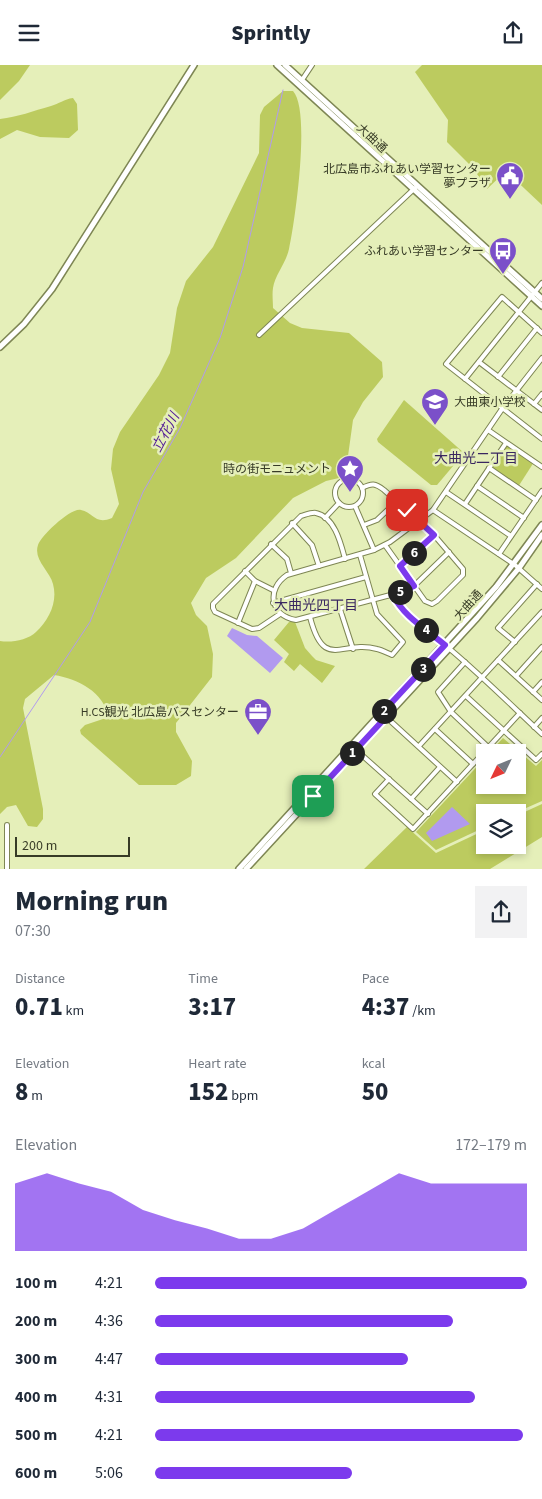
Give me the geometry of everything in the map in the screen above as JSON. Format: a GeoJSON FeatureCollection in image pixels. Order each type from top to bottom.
{"type":"FeatureCollection","features":[{"type":"Feature","properties":{"kind":"street"},"geometry":{"type":"LineString","coordinates":[[0,347],[24,324],[52,289],[194,65]]}},
{"type":"Feature","properties":{"kind":"street","name":"大曲通"},"geometry":{"type":"LineString","coordinates":[[278,65],[532,293],[542,306]]}},
{"type":"Feature","properties":{"kind":"street"},"geometry":{"type":"LineString","coordinates":[[302,80],[312,65]]}},
{"type":"Feature","properties":{"kind":"street","name":"大曲通"},"geometry":{"type":"LineString","coordinates":[[287,66],[415,188]]}},
{"type":"Feature","properties":{"kind":"street"},"geometry":{"type":"LineString","coordinates":[[258,335],[415,188]]}},
{"type":"Feature","properties":{"kind":"street"},"geometry":{"type":"LineString","coordinates":[[465,379],[532,293],[542,283]]}},
{"type":"Feature","properties":{"kind":"street","name":"大曲通"},"geometry":{"type":"LineString","coordinates":[[532,293],[542,299]]}},
{"type":"Feature","properties":{"kind":"street"},"geometry":{"type":"LineString","coordinates":[[542,333],[502,297],[446,365],[542,439]]}},
{"type":"Feature","properties":{"kind":"street"},"geometry":{"type":"LineString","coordinates":[[498,377],[536,328]]}},
{"type":"Feature","properties":{"kind":"street"},"geometry":{"type":"LineString","coordinates":[[449,552],[414,586],[393,595],[296,620],[287,619],[280,614],[273,603],[273,590],[280,579],[291,573],[374,550],[385,545],[434,510],[502,409],[542,358]]}},
{"type":"Feature","properties":{"kind":"street"},"geometry":{"type":"LineString","coordinates":[[479,362],[542,411]]}},
{"type":"Feature","properties":{"kind":"street"},"geometry":{"type":"LineString","coordinates":[[534,404],[542,394]]}},
{"type":"Feature","properties":{"kind":"street"},"geometry":{"type":"LineString","coordinates":[[488,430],[542,467]]}},
{"type":"Feature","properties":{"kind":"street"},"geometry":{"type":"LineString","coordinates":[[465,504],[506,443]]}},
{"type":"Feature","properties":{"kind":"street"},"geometry":{"type":"LineString","coordinates":[[489,469],[536,499]]}},
{"type":"Feature","properties":{"kind":"street"},"geometry":{"type":"LineString","coordinates":[[352,479],[362,488],[362,500],[355,505],[347,507],[339,503],[336,490],[344,480],[352,479]]}},
{"type":"Feature","properties":{"kind":"street"},"geometry":{"type":"LineString","coordinates":[[362,488],[372,483],[377,484],[420,521],[463,569],[462,575],[432,604],[425,601],[385,545]]}},
{"type":"Feature","properties":{"kind":"street"},"geometry":{"type":"LineString","coordinates":[[477,486],[524,517]]}},
{"type":"Feature","properties":{"kind":"street"},"geometry":{"type":"LineString","coordinates":[[499,554],[542,491]]}},
{"type":"Feature","properties":{"kind":"street"},"geometry":{"type":"LineString","coordinates":[[446,492],[512,536]]}},
{"type":"Feature","properties":{"kind":"street"},"geometry":{"type":"LineString","coordinates":[[364,525],[377,520],[397,501]]}},
{"type":"Feature","properties":{"kind":"street"},"geometry":{"type":"LineString","coordinates":[[325,518],[339,503]]}},
{"type":"Feature","properties":{"kind":"street"},"geometry":{"type":"LineString","coordinates":[[355,505],[374,550]]}},
{"type":"Feature","properties":{"kind":"street"},"geometry":{"type":"LineString","coordinates":[[434,510],[517,567],[542,589]]}},
{"type":"Feature","properties":{"kind":"street"},"geometry":{"type":"LineString","coordinates":[[280,614],[259,628],[252,629],[215,612],[213,604],[301,516],[316,513],[325,518],[340,538],[345,559]]}},
{"type":"Feature","properties":{"kind":"street"},"geometry":{"type":"LineString","coordinates":[[292,523],[312,545],[319,566]]}},
{"type":"Feature","properties":{"kind":"street","name":"大曲通"},"geometry":{"type":"LineString","coordinates":[[517,567],[542,525]]}},
{"type":"Feature","properties":{"kind":"street"},"geometry":{"type":"LineString","coordinates":[[400,566],[434,535]]}},
{"type":"Feature","properties":{"kind":"street","name":"大曲通"},"geometry":{"type":"LineString","coordinates":[[246,869],[447,646],[517,567],[542,535]]}},
{"type":"Feature","properties":{"kind":"street"},"geometry":{"type":"LineString","coordinates":[[271,544],[287,559],[291,573]]}},
{"type":"Feature","properties":{"kind":"street"},"geometry":{"type":"LineString","coordinates":[[310,617],[319,643],[328,649],[340,651],[377,649],[392,655],[403,642],[377,614],[360,555]]}},
{"type":"Feature","properties":{"kind":"street"},"geometry":{"type":"LineString","coordinates":[[245,571],[255,581],[273,590]]}},
{"type":"Feature","properties":{"kind":"street"},"geometry":{"type":"LineString","coordinates":[[273,603],[366,577]]}},
{"type":"Feature","properties":{"kind":"street"},"geometry":{"type":"LineString","coordinates":[[238,623],[255,581]]}},
{"type":"Feature","properties":{"kind":"street"},"geometry":{"type":"LineString","coordinates":[[515,642],[498,628],[537,585]]}},
{"type":"Feature","properties":{"kind":"street"},"geometry":{"type":"LineString","coordinates":[[393,595],[399,607],[447,646],[542,734]]}},
{"type":"Feature","properties":{"kind":"street"},"geometry":{"type":"LineString","coordinates":[[340,609],[353,649]]}},
{"type":"Feature","properties":{"kind":"street"},"geometry":{"type":"LineString","coordinates":[[418,747],[542,612]]}},
{"type":"Feature","properties":{"kind":"street"},"geometry":{"type":"LineString","coordinates":[[516,676],[542,647]]}},
{"type":"Feature","properties":{"kind":"street"},"geometry":{"type":"LineString","coordinates":[[498,660],[542,700]]}},
{"type":"Feature","properties":{"kind":"street"},"geometry":{"type":"LineString","coordinates":[[465,662],[438,692],[450,712],[485,744]]}},
{"type":"Feature","properties":{"kind":"street"},"geometry":{"type":"LineString","coordinates":[[533,692],[542,682]]}},
{"type":"Feature","properties":{"kind":"street"},"geometry":{"type":"LineString","coordinates":[[466,696],[536,760],[542,754]]}},
{"type":"Feature","properties":{"kind":"street"},"geometry":{"type":"LineString","coordinates":[[491,744],[520,713]]}},
{"type":"Feature","properties":{"kind":"street"},"geometry":{"type":"LineString","coordinates":[[384,715],[456,782]]}},
{"type":"Feature","properties":{"kind":"street"},"geometry":{"type":"LineString","coordinates":[[534,727],[542,718]]}},
{"type":"Feature","properties":{"kind":"street"},"geometry":{"type":"LineString","coordinates":[[435,729],[473,764]]}},
{"type":"Feature","properties":{"kind":"street"},"geometry":{"type":"LineString","coordinates":[[354,748],[428,814]]}},
{"type":"Feature","properties":{"kind":"street","name":"大曲通"},"geometry":{"type":"LineString","coordinates":[[239,869],[354,748]]}},
{"type":"Feature","properties":{"kind":"street"},"geometry":{"type":"LineString","coordinates":[[389,779],[375,794],[413,829],[476,761]]}},
{"type":"Feature","properties":{"kind":"street"},"geometry":{"type":"LineString","coordinates":[[410,799],[440,767]]}},
{"type":"Feature","properties":{"kind":"street"},"geometry":{"type":"LineString","coordinates":[[7,825],[7,869]]}},
{"type":"Feature","properties":{"kind":"green space"},"geometry":{"type":"Polygon","coordinates":[[[0,65],[30,65],[19,81],[0,100],[0,65]]]}},
{"type":"Feature","properties":{"kind":"green space"},"geometry":{"type":"Polygon","coordinates":[[[422,65],[542,65],[542,205],[506,171],[487,189],[473,168],[447,142],[448,120],[415,72],[422,65]]]}},
{"type":"Feature","properties":{"kind":"green space"},"geometry":{"type":"Polygon","coordinates":[[[283,91],[293,91],[298,102],[301,120],[300,167],[292,235],[288,254],[274,283],[273,308],[290,323],[302,328],[349,333],[382,362],[383,377],[363,402],[353,420],[348,456],[339,478],[326,481],[293,498],[236,558],[206,578],[191,603],[196,615],[207,626],[213,654],[212,677],[176,723],[176,732],[192,761],[191,776],[176,785],[139,785],[81,734],[80,730],[85,725],[109,717],[101,700],[81,683],[54,675],[25,699],[23,708],[43,809],[43,819],[37,827],[28,826],[16,805],[7,807],[0,814],[0,641],[9,642],[33,635],[45,622],[51,610],[54,597],[53,584],[40,561],[37,550],[40,541],[45,535],[64,517],[76,510],[85,511],[102,520],[112,518],[119,504],[111,469],[113,449],[120,432],[159,375],[170,353],[177,308],[186,281],[213,247],[259,153],[260,115],[264,107],[283,91]]]}},
{"type":"Feature","properties":{"kind":"green space"},"geometry":{"type":"Polygon","coordinates":[[[73,98],[77,104],[78,130],[69,138],[40,137],[17,130],[0,139],[0,119],[26,114],[73,98]]]}},
{"type":"Feature","properties":{"kind":"green space"},"geometry":{"type":"Polygon","coordinates":[[[404,400],[464,453],[437,485],[431,485],[378,442],[377,439],[404,400]]]}},
{"type":"Feature","properties":{"kind":"green space"},"geometry":{"type":"Polygon","coordinates":[[[506,443],[534,462],[518,487],[489,468],[506,443]]]}},
{"type":"Feature","properties":{"kind":"green space"},"geometry":{"type":"Polygon","coordinates":[[[289,622],[295,622],[305,648],[316,660],[335,666],[322,683],[300,664],[294,671],[284,662],[289,654],[274,640],[289,622]]]}},
{"type":"Feature","properties":{"kind":"green space"},"geometry":{"type":"Polygon","coordinates":[[[503,738],[510,744],[497,744],[503,738]]]}},
{"type":"Feature","properties":{"kind":"green space"},"geometry":{"type":"Polygon","coordinates":[[[526,758],[536,766],[542,760],[542,801],[526,808],[526,804],[476,804],[476,831],[436,850],[416,832],[476,768],[476,794],[526,794],[526,758]]]}},
{"type":"Feature","properties":{"kind":"green space"},"geometry":{"type":"Polygon","coordinates":[[[542,804],[542,837],[526,847],[526,811],[542,804]]]}},
{"type":"Feature","properties":{"kind":"green space"},"geometry":{"type":"Polygon","coordinates":[[[407,827],[436,853],[476,834],[476,854],[514,854],[490,869],[364,869],[407,827]]]}},
{"type":"Feature","properties":{"kind":"shaded area"},"geometry":{"type":"Polygon","coordinates":[[[232,628],[247,635],[257,636],[283,658],[270,673],[227,636],[232,628]]]}},
{"type":"Feature","properties":{"kind":"shaded area"},"geometry":{"type":"Polygon","coordinates":[[[452,807],[470,824],[432,841],[426,833],[452,807]]]}},
{"type":"Feature","properties":{"kind":"waterway","name":"立花川"},"geometry":{"type":"LineString","coordinates":[[0,757],[90,622],[143,492],[180,428],[220,338],[243,267],[283,90]]}},
{"type":"Feature","properties":{"kind":"place","name":"北広島市ふれあい学習センター 夢プラザ"},"geometry":{"type":"Point","coordinates":[510,200]}},
{"type":"Feature","properties":{"kind":"place","name":"ふれあい学習センター"},"geometry":{"type":"Point","coordinates":[503,275]}},
{"type":"Feature","properties":{"kind":"place","name":"大曲東小学校"},"geometry":{"type":"Point","coordinates":[435,426]}},
{"type":"Feature","properties":{"kind":"place","name":"時の街モニュメント"},"geometry":{"type":"Point","coordinates":[350,493]}},
{"type":"Feature","properties":{"kind":"place","name":"H.CS観光 北広島バスセンター"},"geometry":{"type":"Point","coordinates":[258,736]}},
{"type":"Feature","properties":{"kind":"district","name":"大曲光二丁目"},"geometry":{"type":"Point","coordinates":[476,458]}},
{"type":"Feature","properties":{"kind":"district","name":"大曲光四丁目"},"geometry":{"type":"Point","coordinates":[316,605]}},
{"type":"Feature","properties":{"kind":"route"},"geometry":{"type":"LineString","coordinates":[[313,796],[386,717],[382,713],[445,645],[399,607],[393,595],[414,586],[400,566],[434,535],[407,510]]}}]}
